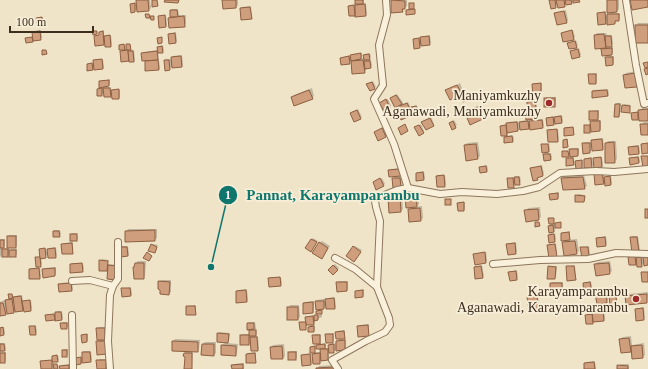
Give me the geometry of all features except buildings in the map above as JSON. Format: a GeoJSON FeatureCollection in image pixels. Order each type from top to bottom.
{"type":"FeatureCollection","features":[{"type":"Feature","properties":{"kind":"street"},"geometry":{"type":"LineString","coordinates":[[386,0],[387,15],[379,45],[383,85],[374,99],[394,144],[408,188]]}},
{"type":"Feature","properties":{"kind":"street"},"geometry":{"type":"LineString","coordinates":[[626,0],[636,65],[644,104],[648,104]]}},
{"type":"Feature","properties":{"kind":"street"},"geometry":{"type":"LineString","coordinates":[[338,369],[332,360],[366,340],[385,332],[390,325],[389,318],[377,287],[380,221],[375,201],[376,198],[397,190],[408,188],[440,194],[462,192],[497,194],[516,192],[538,187],[560,173],[596,171],[614,172],[648,169]]}},
{"type":"Feature","properties":{"kind":"street"},"geometry":{"type":"LineString","coordinates":[[110,369],[110,295],[113,286],[118,279],[118,242]]}},
{"type":"Feature","properties":{"kind":"street"},"geometry":{"type":"LineString","coordinates":[[494,264],[540,260],[588,259],[616,253],[648,254]]}},
{"type":"Feature","properties":{"kind":"street"},"geometry":{"type":"LineString","coordinates":[[335,258],[355,269],[377,287]]}},
{"type":"Feature","properties":{"kind":"street"},"geometry":{"type":"LineString","coordinates":[[72,281],[90,280],[113,286]]}},
{"type":"Feature","properties":{"kind":"street"},"geometry":{"type":"LineString","coordinates":[[72,315],[73,369]]}},
{"type":"Feature","properties":{"kind":"place","name":"Maniyamkuzhy Aganawadi, Maniyamkuzhy"},"geometry":{"type":"Point","coordinates":[549,103]}},
{"type":"Feature","properties":{"kind":"place","name":"Pannat, Karayamparambu"},"geometry":{"type":"Point","coordinates":[211,267]}},
{"type":"Feature","properties":{"kind":"place","name":"Karayamparambu Aganawadi, Karayamparambu"},"geometry":{"type":"Point","coordinates":[636,299]}}]}
